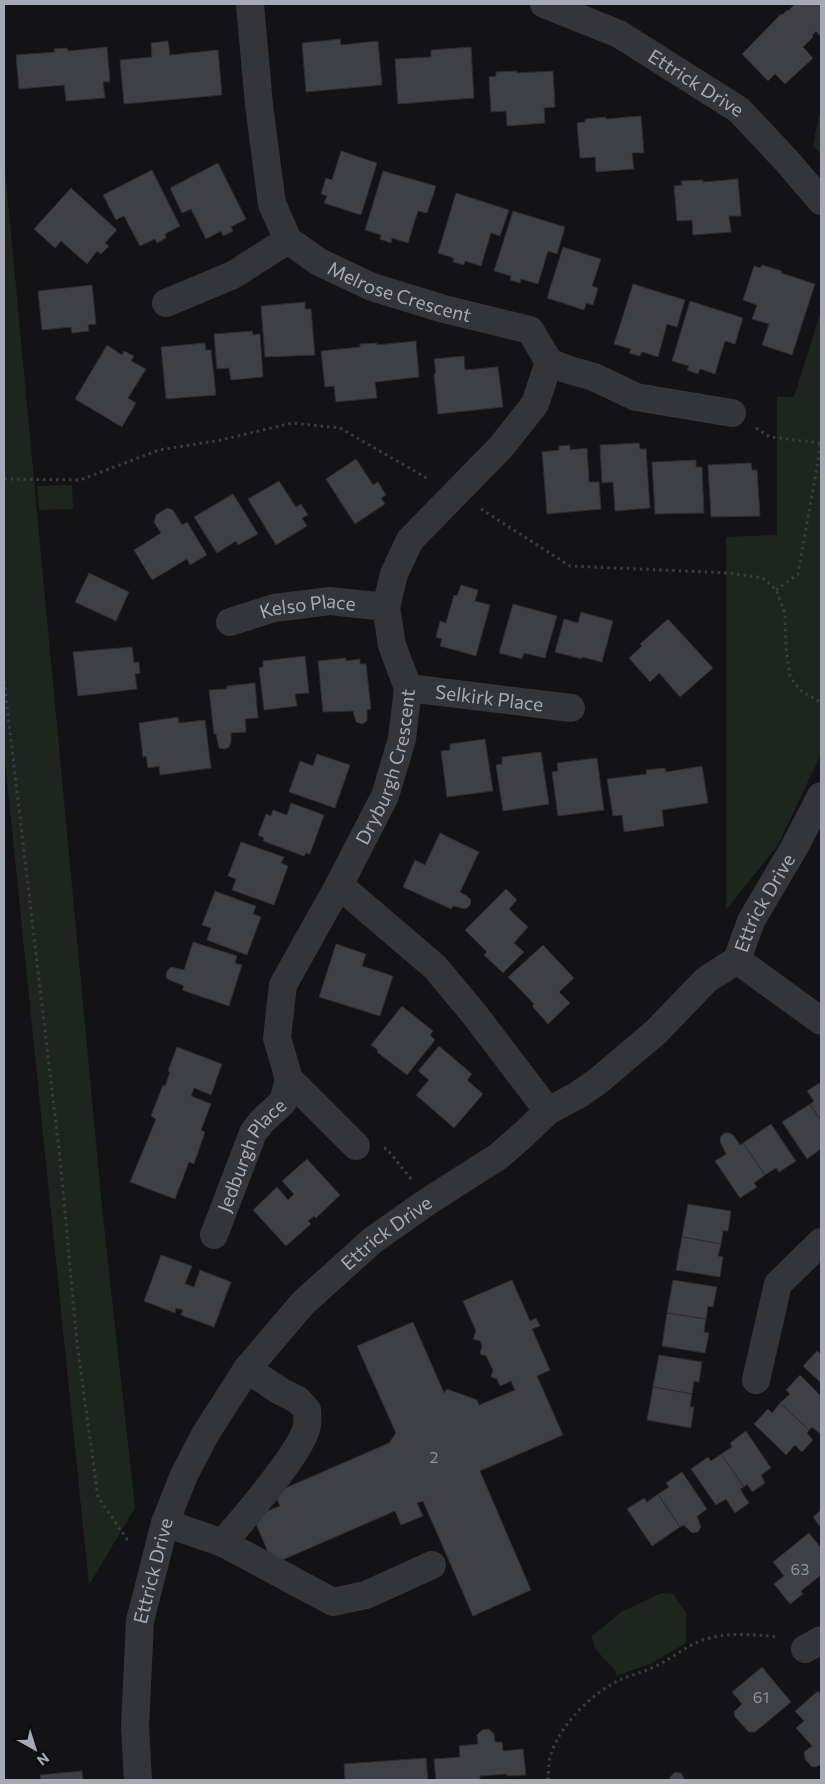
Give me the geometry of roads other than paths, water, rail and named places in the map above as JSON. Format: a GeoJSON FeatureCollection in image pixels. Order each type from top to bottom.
{"type":"FeatureCollection","features":[{"type":"Feature","properties":{"kind":"street"},"geometry":{"type":"LineString","coordinates":[[166,303],[233,275],[288,240],[272,204],[259,105],[250,4]]}},
{"type":"Feature","properties":{"kind":"street","name":"Ettrick Drive"},"geometry":{"type":"LineString","coordinates":[[544,4],[619,34],[739,110],[821,201]]}},
{"type":"Feature","properties":{"kind":"street","name":"Melrose Crescent"},"geometry":{"type":"LineString","coordinates":[[288,240],[319,262],[372,287],[444,309],[530,330],[549,362]]}},
{"type":"Feature","properties":{"kind":"street"},"geometry":{"type":"LineString","coordinates":[[549,362],[594,376],[636,397],[732,413]]}},
{"type":"Feature","properties":{"kind":"street","name":"Dryburgh Crescent"},"geometry":{"type":"LineString","coordinates":[[339,885],[385,796],[402,739],[408,688],[392,644],[386,607],[394,574],[410,540],[501,447],[535,404],[549,362]]}},
{"type":"Feature","properties":{"kind":"street","name":"Kelso Place"},"geometry":{"type":"LineString","coordinates":[[230,622],[274,608],[330,601],[386,607]]}},
{"type":"Feature","properties":{"kind":"street","name":"Selkirk Place"},"geometry":{"type":"LineString","coordinates":[[408,688],[571,708]]}},
{"type":"Feature","properties":{"kind":"street","name":"Ettrick Drive"},"geometry":{"type":"LineString","coordinates":[[138,1780],[135,1726],[140,1620],[165,1523],[184,1475],[206,1433],[247,1369],[303,1303],[373,1240],[427,1202],[499,1156],[548,1111],[578,1095],[598,1081],[656,1032],[706,980],[737,960],[751,921],[794,848],[821,796]]}},
{"type":"Feature","properties":{"kind":"street"},"geometry":{"type":"LineString","coordinates":[[339,885],[435,967],[475,1015],[548,1111]]}},
{"type":"Feature","properties":{"kind":"street","name":"Jedburgh Place"},"geometry":{"type":"LineString","coordinates":[[339,885],[283,985],[277,1038],[289,1079],[356,1146]]}},
{"type":"Feature","properties":{"kind":"street"},"geometry":{"type":"LineString","coordinates":[[737,960],[821,1021]]}},
{"type":"Feature","properties":{"kind":"street","name":"Jedburgh Place"},"geometry":{"type":"LineString","coordinates":[[214,1235],[253,1133],[262,1121],[283,1102],[289,1079]]}},
{"type":"Feature","properties":{"kind":"street"},"geometry":{"type":"LineString","coordinates":[[756,1380],[778,1284],[821,1242]]}},
{"type":"Feature","properties":{"kind":"street"},"geometry":{"type":"LineString","coordinates":[[223,1543],[280,1472],[301,1441],[307,1426],[307,1410],[298,1400],[280,1391],[247,1369]]}},
{"type":"Feature","properties":{"kind":"street"},"geometry":{"type":"LineString","coordinates":[[165,1523],[223,1543],[333,1602],[366,1595],[432,1565]]}}]}
